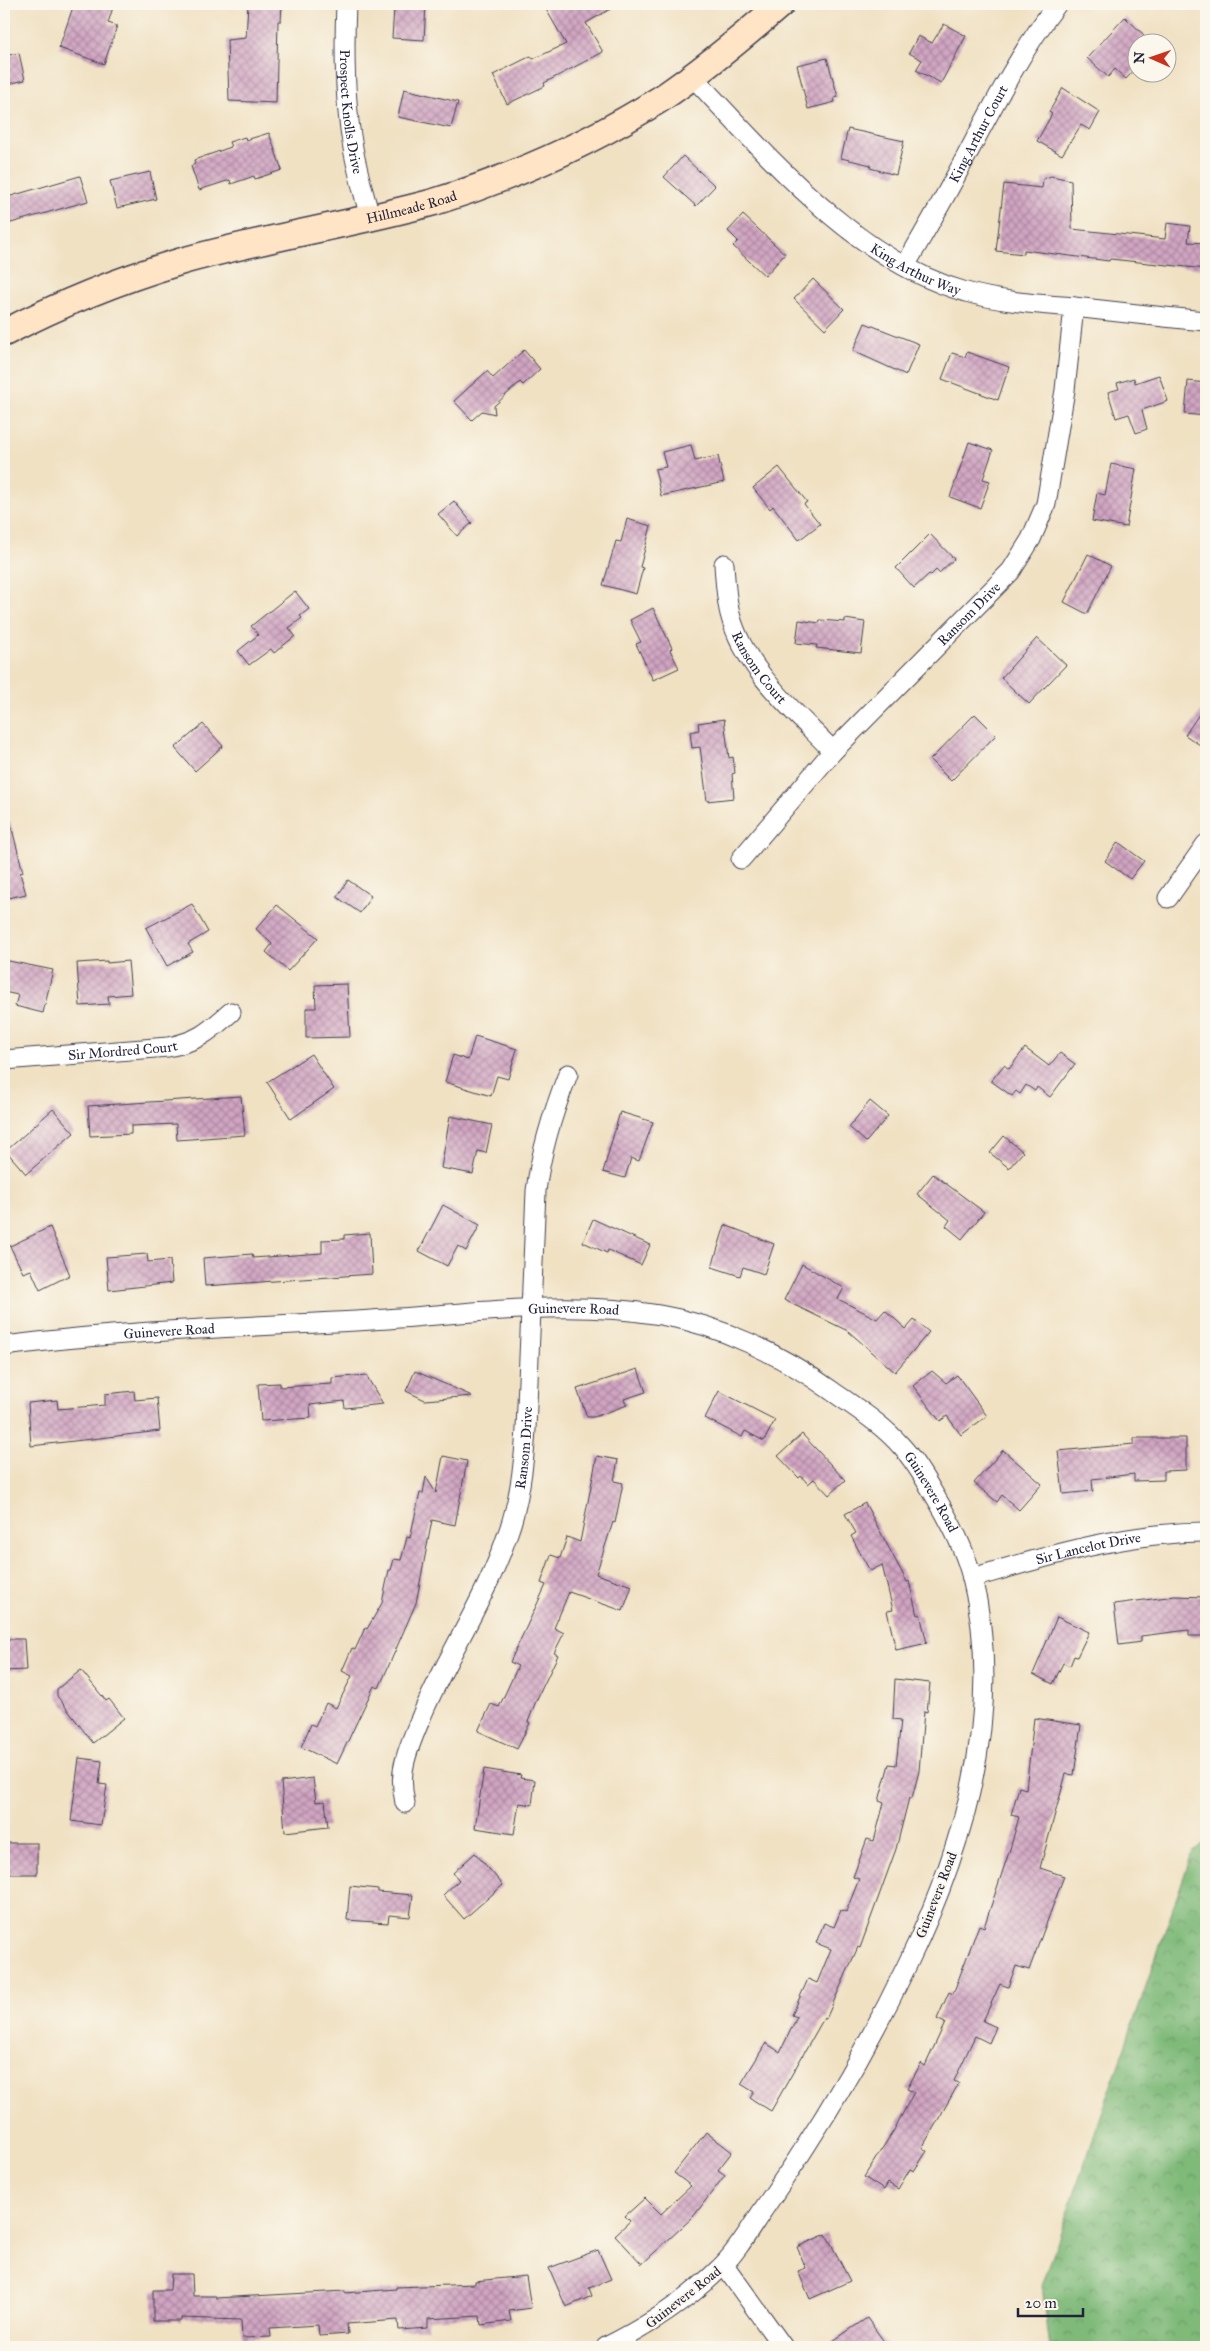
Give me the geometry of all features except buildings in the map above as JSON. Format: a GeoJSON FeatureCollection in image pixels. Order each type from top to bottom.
{"type":"FeatureCollection","features":[{"type":"Feature","properties":{"kind":"street","name":"Prospect Knolls Drive"},"geometry":{"type":"LineString","coordinates":[[346,4],[345,79],[352,144],[370,218]]}},
{"type":"Feature","properties":{"kind":"street","name":"Hillmeade Road"},"geometry":{"type":"LineString","coordinates":[[4,334],[74,300],[127,279],[181,262],[434,202],[473,190],[564,152],[617,125],[692,76],[781,4]]}},
{"type":"Feature","properties":{"kind":"street","name":"King Arthur Court"},"geometry":{"type":"LineString","coordinates":[[905,266],[998,94],[1034,35],[1057,4]]}},
{"type":"Feature","properties":{"kind":"street","name":"King Arthur Way"},"geometry":{"type":"LineString","coordinates":[[692,76],[818,204],[870,244],[927,278],[966,293],[1022,303],[1206,321]]}},
{"type":"Feature","properties":{"kind":"street","name":"Ransom Drive"},"geometry":{"type":"LineString","coordinates":[[742,858],[833,751],[1011,570],[1031,539],[1046,504],[1053,474],[1074,307]]}},
{"type":"Feature","properties":{"kind":"street","name":"Ransom Court"},"geometry":{"type":"LineString","coordinates":[[724,564],[730,613],[745,649],[766,680],[833,751]]}},
{"type":"Feature","properties":{"kind":"street"},"geometry":{"type":"LineString","coordinates":[[1168,898],[1206,844]]}},
{"type":"Feature","properties":{"kind":"street","name":"Sir Mordred Court"},"geometry":{"type":"LineString","coordinates":[[4,1060],[186,1044],[193,1042],[209,1031],[231,1012]]}},
{"type":"Feature","properties":{"kind":"street","name":"Ransom Drive"},"geometry":{"type":"LineString","coordinates":[[405,1803],[403,1772],[410,1745],[432,1693],[494,1568],[508,1534],[517,1503],[523,1468],[533,1308],[532,1245],[539,1166],[548,1129],[568,1074]]}},
{"type":"Feature","properties":{"kind":"street","name":"Guinevere Road"},"geometry":{"type":"LineString","coordinates":[[4,1346],[149,1333],[533,1308],[610,1308],[664,1316],[688,1322],[743,1342],[816,1380],[884,1429],[903,1448],[947,1516],[972,1578],[984,1651],[984,1712],[971,1790],[948,1868],[920,1937],[859,2060],[816,2133],[724,2265],[665,2314],[606,2347]]}},
{"type":"Feature","properties":{"kind":"street","name":"Sir Lancelot Drive"},"geometry":{"type":"LineString","coordinates":[[972,1578],[1114,1541],[1164,1534],[1206,1532]]}},
{"type":"Feature","properties":{"kind":"street"},"geometry":{"type":"LineString","coordinates":[[724,2265],[783,2347]]}},
{"type":"Feature","properties":{"kind":"green space"},"geometry":{"type":"Polygon","coordinates":[[[1206,1840],[1206,2347],[1050,2347],[1042,2286],[1192,1853],[1206,1840]]]}}]}
